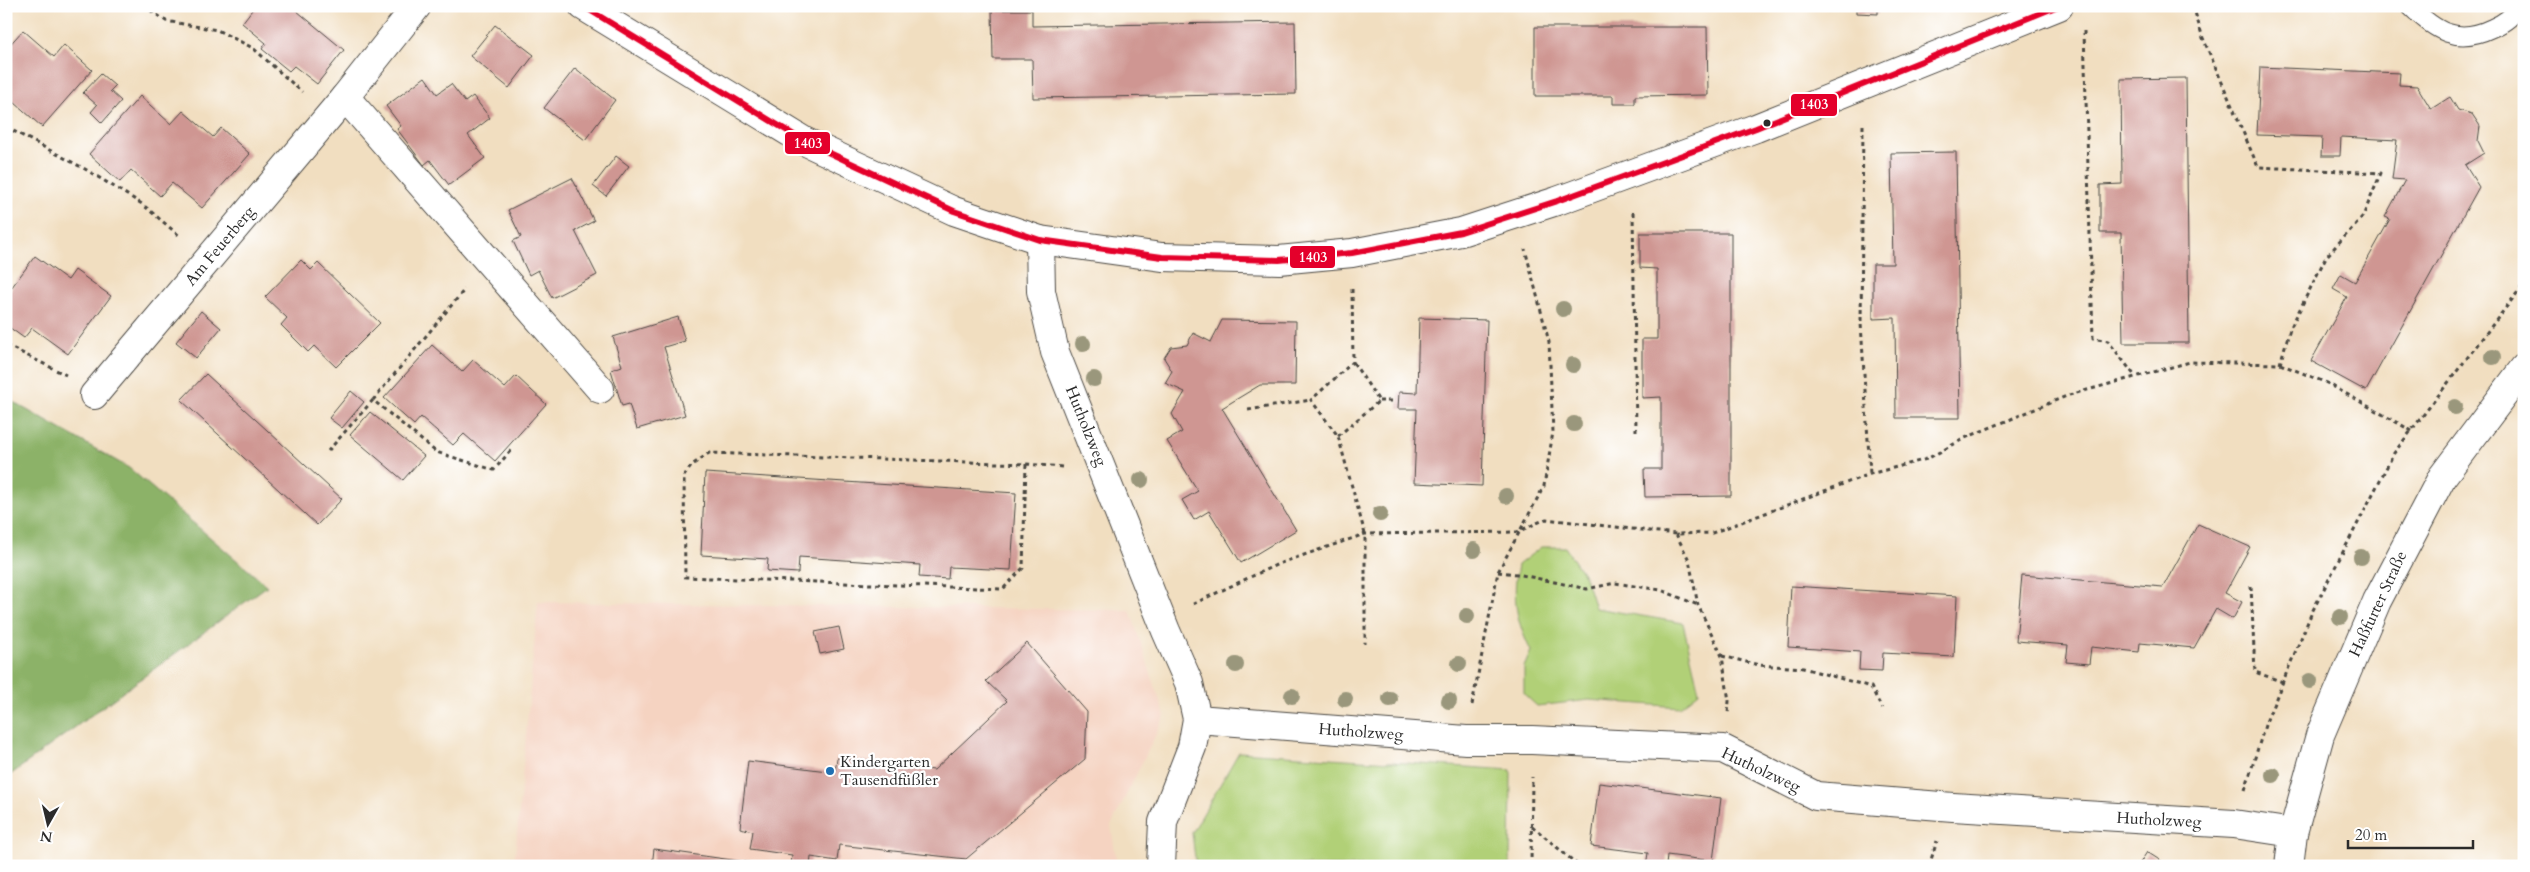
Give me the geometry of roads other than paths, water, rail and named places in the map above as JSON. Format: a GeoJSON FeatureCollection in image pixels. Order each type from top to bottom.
{"type":"FeatureCollection","features":[{"type":"Feature","properties":{"kind":"street","name":"Am Feuerberg"},"geometry":{"type":"LineString","coordinates":[[94,395],[337,106],[417,6]]}},
{"type":"Feature","properties":{"kind":"street"},"geometry":{"type":"LineString","coordinates":[[584,6],[804,141],[954,211],[1040,240],[1162,257],[1278,260],[1352,253],[1462,232],[1756,128],[2059,6]]}},
{"type":"Feature","properties":{"kind":"street"},"geometry":{"type":"LineString","coordinates":[[337,106],[489,260],[600,388]]}},
{"type":"Feature","properties":{"kind":"street","name":"Hutholzweg"},"geometry":{"type":"LineString","coordinates":[[1040,240],[1041,291],[1055,352],[1161,619],[1189,683],[1197,719],[1192,747],[1163,822],[1160,866]]}},
{"type":"Feature","properties":{"kind":"street","name":"Haßfurter Straße"},"geometry":{"type":"LineString","coordinates":[[2289,866],[2292,833],[2320,736],[2377,601],[2442,477],[2524,368]]}},
{"type":"Feature","properties":{"kind":"street","name":"Hutholzweg"},"geometry":{"type":"LineString","coordinates":[[1197,719],[1466,740],[1532,740],[1723,749],[1816,796],[1952,807],[2234,824],[2292,833]]}},
{"type":"Feature","properties":{"kind":"lane"},"geometry":{"type":"LineString","coordinates":[[2410,6],[2428,24],[2452,35],[2468,36],[2480,34],[2502,23],[2518,6]]}},
{"type":"Feature","properties":{"kind":"place","name":"Kindergarten Tausendfüßler"},"geometry":{"type":"Point","coordinates":[830,771]}}]}
